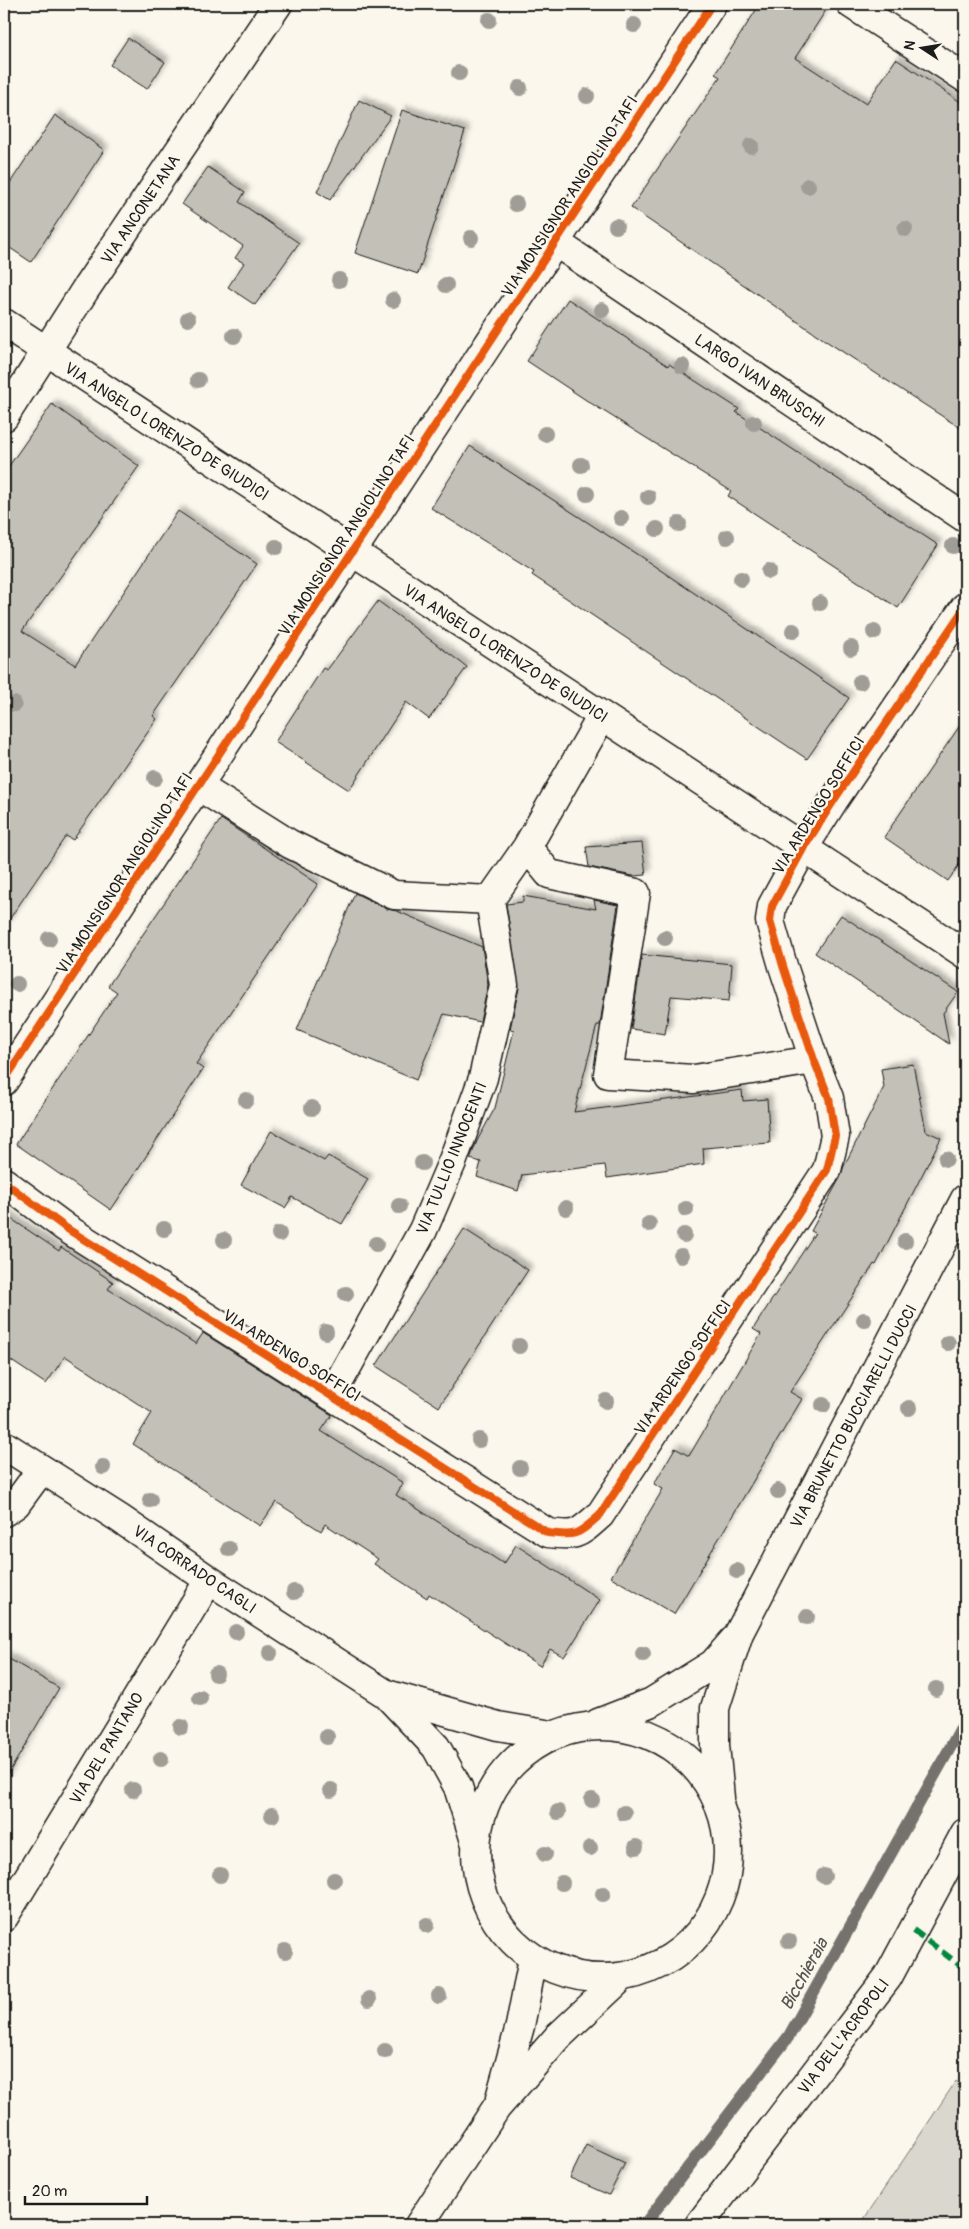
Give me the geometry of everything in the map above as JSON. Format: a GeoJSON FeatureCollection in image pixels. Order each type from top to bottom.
{"type":"FeatureCollection","features":[{"type":"Feature","properties":{"kind":"street","name":"VIA ANCONETANA"},"geometry":{"type":"LineString","coordinates":[[4,417],[85,290],[278,4]]}},
{"type":"Feature","properties":{"kind":"street","name":"VIA MONSIGNOR ANGIOLINO TAFI"},"geometry":{"type":"LineString","coordinates":[[4,1081],[712,4]]}},
{"type":"Feature","properties":{"kind":"street"},"geometry":{"type":"LineString","coordinates":[[852,4],[965,78]]}},
{"type":"Feature","properties":{"kind":"street","name":"LARGO IVAN BRUSCHI"},"geometry":{"type":"LineString","coordinates":[[555,242],[965,518]]}},
{"type":"Feature","properties":{"kind":"street","name":"VIA ANGELO LORENZO DE GIUDICI"},"geometry":{"type":"LineString","coordinates":[[4,323],[965,954]]}},
{"type":"Feature","properties":{"kind":"street","name":"VIA ARDENGO SOFFICI"},"geometry":{"type":"LineString","coordinates":[[4,1182],[66,1228],[435,1460],[548,1534],[571,1536],[586,1528],[600,1515],[828,1170],[835,1136],[829,1098],[814,1060],[783,966],[770,921],[772,906],[803,848],[965,607]]}},
{"type":"Feature","properties":{"kind":"street"},"geometry":{"type":"LineString","coordinates":[[198,786],[290,844],[394,895],[490,900],[528,847],[602,716]]}},
{"type":"Feature","properties":{"kind":"street"},"geometry":{"type":"LineString","coordinates":[[528,847],[549,874],[636,893],[608,1074],[694,1079],[814,1060]]}},
{"type":"Feature","properties":{"kind":"street","name":"VIA TULLIO INNOCENTI"},"geometry":{"type":"LineString","coordinates":[[331,1396],[423,1230],[453,1160],[483,1078],[504,985],[490,900]]}},
{"type":"Feature","properties":{"kind":"street","name":"VIA BRUNETTO BUCCIARELLI DUCCI"},"geometry":{"type":"LineString","coordinates":[[721,1810],[715,1745],[715,1708],[739,1633],[965,1199]]}},
{"type":"Feature","properties":{"kind":"street","name":"VIA CORRADO CAGLI"},"geometry":{"type":"LineString","coordinates":[[4,1445],[119,1518],[209,1580],[386,1694]]}},
{"type":"Feature","properties":{"kind":"street"},"geometry":{"type":"LineString","coordinates":[[4,1512],[16,1504],[41,1470]]}},
{"type":"Feature","properties":{"kind":"street","name":"VIA DEL PANTANO"},"geometry":{"type":"LineString","coordinates":[[4,1917],[209,1580]]}},
{"type":"Feature","properties":{"kind":"street","name":"VIA BRUNETTO BUCCIARELLI DUCCI"},"geometry":{"type":"LineString","coordinates":[[591,1726],[652,1702],[713,1664],[739,1633]]}},
{"type":"Feature","properties":{"kind":"street"},"geometry":{"type":"LineString","coordinates":[[386,1694],[498,1726],[552,1735]]}},
{"type":"Feature","properties":{"kind":"street"},"geometry":{"type":"LineString","coordinates":[[386,1694],[436,1747],[458,1787],[475,1843],[477,1877],[488,1909],[508,1937],[533,1959],[560,1972],[591,1979],[622,1977],[657,1966],[688,1946],[710,1917],[724,1883],[728,1846],[721,1810],[701,1773],[670,1745],[632,1729],[591,1726],[552,1735],[522,1753],[499,1778],[483,1809],[475,1843]]}},
{"type":"Feature","properties":{"kind":"street","name":"VIA DELL'ACROPOLI"},"geometry":{"type":"LineString","coordinates":[[699,2225],[888,1977],[965,1833]]}},
{"type":"Feature","properties":{"kind":"street"},"geometry":{"type":"LineString","coordinates":[[497,2107],[520,2026],[533,1959]]}},
{"type":"Feature","properties":{"kind":"street"},"geometry":{"type":"LineString","coordinates":[[419,2225],[497,2107],[558,2038],[622,1977]]}},
{"type":"Feature","properties":{"kind":"shaded area"},"geometry":{"type":"Polygon","coordinates":[[[956,2081],[965,2087],[965,2225],[860,2225],[956,2081]]]}},
{"type":"Feature","properties":{"kind":"building"},"geometry":{"type":"Polygon","coordinates":[[[760,4],[830,4],[795,58],[866,104],[896,59],[965,105],[965,431],[829,343],[631,208],[720,77],[715,74],[760,4]]]}},
{"type":"Feature","properties":{"kind":"building"},"geometry":{"type":"Polygon","coordinates":[[[128,38],[165,62],[147,89],[110,65],[128,38]]]}},
{"type":"Feature","properties":{"kind":"building"},"geometry":{"type":"Polygon","coordinates":[[[359,100],[391,116],[330,200],[317,192],[359,100]]]}},
{"type":"Feature","properties":{"kind":"building"},"geometry":{"type":"Polygon","coordinates":[[[402,110],[465,131],[418,274],[355,253],[402,110]]]}},
{"type":"Feature","properties":{"kind":"building"},"geometry":{"type":"Polygon","coordinates":[[[55,115],[104,150],[31,262],[4,244],[4,192],[55,115]]]}},
{"type":"Feature","properties":{"kind":"building"},"geometry":{"type":"Polygon","coordinates":[[[208,167],[245,192],[239,202],[299,243],[255,305],[228,287],[244,263],[235,258],[243,246],[182,204],[208,167]]]}},
{"type":"Feature","properties":{"kind":"building"},"geometry":{"type":"Polygon","coordinates":[[[568,299],[668,366],[669,364],[739,409],[736,412],[938,545],[898,608],[728,496],[731,491],[527,361],[568,299]]]}},
{"type":"Feature","properties":{"kind":"building"},"geometry":{"type":"Polygon","coordinates":[[[52,404],[139,466],[22,631],[75,665],[178,511],[257,564],[153,716],[157,719],[73,840],[66,836],[4,927],[4,473],[52,404]]]}},
{"type":"Feature","properties":{"kind":"building"},"geometry":{"type":"Polygon","coordinates":[[[470,446],[641,557],[849,698],[807,759],[532,575],[534,572],[431,508],[470,446]]]}},
{"type":"Feature","properties":{"kind":"building"},"geometry":{"type":"Polygon","coordinates":[[[378,601],[467,667],[429,719],[406,702],[349,790],[275,742],[323,668],[327,670],[378,601]]]}},
{"type":"Feature","properties":{"kind":"building"},"geometry":{"type":"Polygon","coordinates":[[[965,718],[965,856],[948,881],[884,837],[965,718]]]}},
{"type":"Feature","properties":{"kind":"building"},"geometry":{"type":"Polygon","coordinates":[[[221,819],[318,884],[196,1064],[203,1069],[111,1210],[16,1144],[117,992],[108,986],[221,819]]]}},
{"type":"Feature","properties":{"kind":"building"},"geometry":{"type":"Polygon","coordinates":[[[642,843],[646,875],[633,876],[589,867],[586,847],[642,843]]]}},
{"type":"Feature","properties":{"kind":"building"},"geometry":{"type":"Polygon","coordinates":[[[355,893],[387,909],[397,911],[482,947],[488,985],[480,1022],[444,1014],[416,1080],[297,1030],[355,893]]]}},
{"type":"Feature","properties":{"kind":"building"},"geometry":{"type":"Polygon","coordinates":[[[523,896],[596,909],[594,900],[618,905],[600,1025],[597,1025],[574,1112],[742,1090],[743,1101],[767,1099],[770,1143],[703,1148],[704,1164],[607,1178],[605,1165],[522,1175],[518,1191],[477,1177],[481,1162],[470,1159],[477,1141],[495,1108],[514,1030],[510,1029],[519,988],[506,904],[523,902],[523,896]]]}},
{"type":"Feature","properties":{"kind":"building"},"geometry":{"type":"Polygon","coordinates":[[[841,915],[958,992],[943,1013],[949,1044],[815,953],[841,915]]]}},
{"type":"Feature","properties":{"kind":"building"},"geometry":{"type":"Polygon","coordinates":[[[642,955],[732,964],[729,1001],[671,996],[665,1034],[631,1029],[642,955]]]}},
{"type":"Feature","properties":{"kind":"building"},"geometry":{"type":"Polygon","coordinates":[[[913,1064],[926,1131],[941,1138],[876,1265],[874,1264],[790,1392],[802,1399],[674,1614],[611,1577],[663,1489],[654,1484],[675,1448],[689,1456],[761,1334],[753,1329],[815,1233],[811,1231],[840,1178],[844,1166],[884,1087],[881,1069],[913,1064]]]}},
{"type":"Feature","properties":{"kind":"building"},"geometry":{"type":"Polygon","coordinates":[[[271,1131],[324,1161],[328,1156],[368,1179],[342,1224],[292,1197],[285,1208],[241,1185],[271,1131]]]}},
{"type":"Feature","properties":{"kind":"building"},"geometry":{"type":"Polygon","coordinates":[[[4,1214],[59,1251],[61,1247],[113,1282],[108,1289],[196,1344],[203,1333],[332,1415],[321,1431],[403,1483],[396,1495],[504,1564],[516,1545],[600,1600],[564,1657],[550,1649],[540,1666],[429,1594],[427,1598],[374,1564],[378,1559],[325,1524],[321,1531],[276,1502],[260,1526],[133,1444],[152,1413],[65,1356],[46,1384],[4,1356],[4,1214]]]}},
{"type":"Feature","properties":{"kind":"building"},"geometry":{"type":"Polygon","coordinates":[[[464,1229],[528,1270],[439,1407],[376,1366],[464,1229]]]}},
{"type":"Feature","properties":{"kind":"building"},"geometry":{"type":"Polygon","coordinates":[[[4,1656],[59,1688],[4,1781],[4,1656]]]}},
{"type":"Feature","properties":{"kind":"building"},"geometry":{"type":"Polygon","coordinates":[[[586,2145],[625,2163],[609,2195],[570,2178],[586,2145]]]}},
{"type":"Feature","properties":{"kind":"waterway","name":"Bicchieraia"},"geometry":{"type":"LineString","coordinates":[[644,2225],[789,2036],[965,1721]]}},
{"type":"Feature","properties":{"kind":"marked path"},"geometry":{"type":"LineString","coordinates":[[913,1930],[965,1969]]}},
{"type":"Feature","properties":{"kind":"cycle path"},"geometry":{"type":"LineString","coordinates":[[4,1081],[712,4]]}},
{"type":"Feature","properties":{"kind":"cycle path"},"geometry":{"type":"LineString","coordinates":[[4,1182],[66,1228],[548,1533],[566,1535],[577,1533],[600,1515],[827,1170],[835,1136],[829,1098],[814,1060],[783,966],[770,921],[772,906],[803,849],[834,800],[965,607]]}}]}
